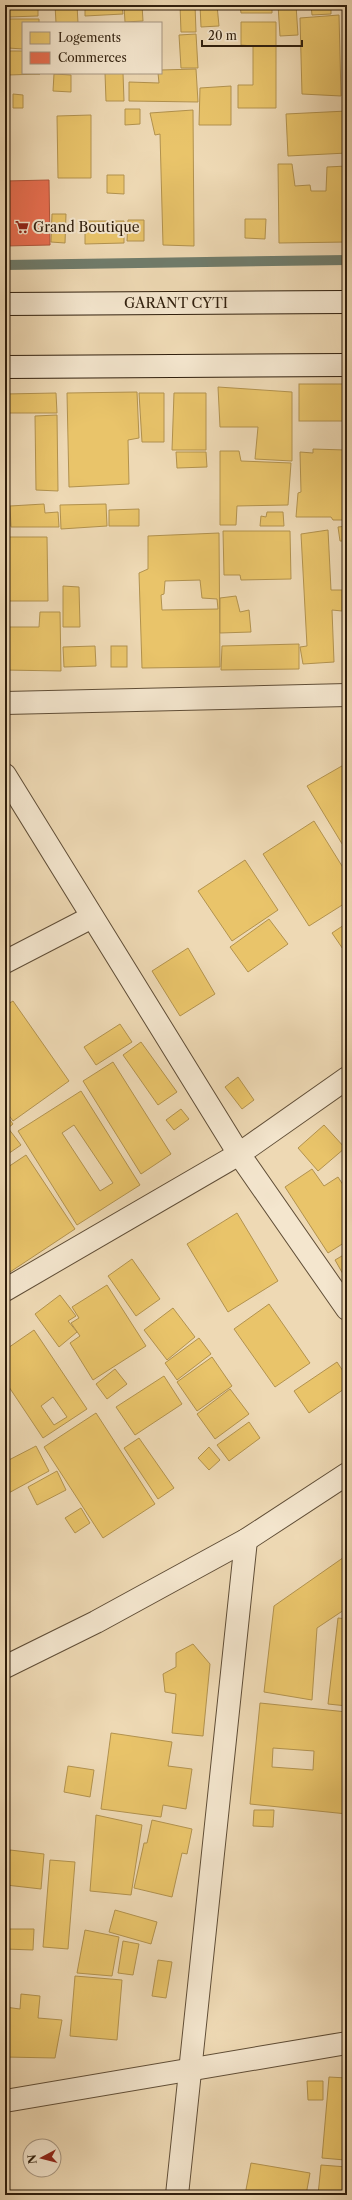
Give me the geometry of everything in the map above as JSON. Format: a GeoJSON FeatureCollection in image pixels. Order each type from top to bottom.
{"type":"FeatureCollection","features":[{"type":"Feature","properties":{"kind":"street","name":"GARANT CYTI"},"geometry":{"type":"LineString","coordinates":[[5,304],[347,302]]}},
{"type":"Feature","properties":{"kind":"street"},"geometry":{"type":"LineString","coordinates":[[5,367],[347,365]]}},
{"type":"Feature","properties":{"kind":"street"},"geometry":{"type":"LineString","coordinates":[[5,704],[347,695]]}},
{"type":"Feature","properties":{"kind":"street"},"geometry":{"type":"LineString","coordinates":[[5,774],[239,1154],[347,1309]]}},
{"type":"Feature","properties":{"kind":"street"},"geometry":{"type":"LineString","coordinates":[[5,962],[92,917]]}},
{"type":"Feature","properties":{"kind":"street"},"geometry":{"type":"LineString","coordinates":[[5,1290],[239,1154],[347,1078]]}},
{"type":"Feature","properties":{"kind":"street"},"geometry":{"type":"LineString","coordinates":[[5,1667],[96,1622],[246,1540],[347,1474]]}},
{"type":"Feature","properties":{"kind":"street"},"geometry":{"type":"LineString","coordinates":[[177,2195],[246,1540]]}},
{"type":"Feature","properties":{"kind":"street"},"geometry":{"type":"LineString","coordinates":[[5,2101],[190,2068],[347,2043]]}},
{"type":"Feature","properties":{"kind":"building: Logements"},"geometry":{"type":"Polygon","coordinates":[[[5,5],[38,5],[38,16],[8,17],[5,5]]]}},
{"type":"Feature","properties":{"kind":"building: Logements"},"geometry":{"type":"Polygon","coordinates":[[[55,5],[77,5],[78,22],[56,22],[55,5]]]}},
{"type":"Feature","properties":{"kind":"building: Logements"},"geometry":{"type":"Polygon","coordinates":[[[85,5],[122,5],[123,14],[85,16],[85,5]]]}},
{"type":"Feature","properties":{"kind":"building: Logements"},"geometry":{"type":"Polygon","coordinates":[[[124,5],[142,5],[143,21],[125,22],[124,5]]]}},
{"type":"Feature","properties":{"kind":"building: Logements"},"geometry":{"type":"Polygon","coordinates":[[[180,5],[195,5],[196,32],[181,32],[180,5]]]}},
{"type":"Feature","properties":{"kind":"building: Logements"},"geometry":{"type":"Polygon","coordinates":[[[200,5],[217,5],[219,26],[201,27],[200,5]]]}},
{"type":"Feature","properties":{"kind":"building: Logements"},"geometry":{"type":"Polygon","coordinates":[[[240,5],[272,5],[272,13],[241,13],[240,5]]]}},
{"type":"Feature","properties":{"kind":"building: Logements"},"geometry":{"type":"Polygon","coordinates":[[[278,5],[296,5],[298,35],[280,36],[278,5]]]}},
{"type":"Feature","properties":{"kind":"building: Logements"},"geometry":{"type":"Polygon","coordinates":[[[311,5],[331,5],[331,14],[312,15],[311,5]]]}},
{"type":"Feature","properties":{"kind":"building: Logements"},"geometry":{"type":"Polygon","coordinates":[[[339,15],[341,96],[302,94],[300,18],[339,15]]]}},
{"type":"Feature","properties":{"kind":"building: Logements"},"geometry":{"type":"Polygon","coordinates":[[[9,19],[39,19],[39,22],[22,22],[22,49],[8,48],[9,19]]]}},
{"type":"Feature","properties":{"kind":"building: Logements"},"geometry":{"type":"Polygon","coordinates":[[[241,22],[276,22],[276,108],[238,108],[238,85],[253,85],[253,46],[241,45],[241,22]]]}},
{"type":"Feature","properties":{"kind":"building: Logements"},"geometry":{"type":"Polygon","coordinates":[[[196,34],[198,68],[181,68],[179,35],[196,34]]]}},
{"type":"Feature","properties":{"kind":"building: Logements"},"geometry":{"type":"Polygon","coordinates":[[[7,51],[22,51],[22,74],[40,74],[8,75],[7,51]]]}},
{"type":"Feature","properties":{"kind":"building: Logements"},"geometry":{"type":"Polygon","coordinates":[[[196,69],[198,102],[129,101],[129,82],[159,83],[158,74],[162,74],[162,70],[196,69]]]}},
{"type":"Feature","properties":{"kind":"building: Logements"},"geometry":{"type":"Polygon","coordinates":[[[54,74],[71,75],[71,92],[53,91],[54,74]]]}},
{"type":"Feature","properties":{"kind":"building: Logements"},"geometry":{"type":"Polygon","coordinates":[[[105,74],[123,74],[124,101],[106,101],[105,74]]]}},
{"type":"Feature","properties":{"kind":"building: Logements"},"geometry":{"type":"Polygon","coordinates":[[[231,86],[231,125],[199,125],[200,88],[231,86]]]}},
{"type":"Feature","properties":{"kind":"building: Logements"},"geometry":{"type":"Polygon","coordinates":[[[13,94],[23,95],[23,108],[13,108],[13,94]]]}},
{"type":"Feature","properties":{"kind":"building: Logements"},"geometry":{"type":"Polygon","coordinates":[[[125,109],[140,109],[140,124],[125,125],[125,109]]]}},
{"type":"Feature","properties":{"kind":"building: Logements"},"geometry":{"type":"Polygon","coordinates":[[[193,110],[194,246],[163,245],[160,134],[155,135],[150,113],[193,110]]]}},
{"type":"Feature","properties":{"kind":"building: Logements"},"geometry":{"type":"Polygon","coordinates":[[[347,111],[347,153],[288,156],[286,114],[347,111]]]}},
{"type":"Feature","properties":{"kind":"building: Logements"},"geometry":{"type":"Polygon","coordinates":[[[91,115],[91,178],[58,178],[57,116],[91,115]]]}},
{"type":"Feature","properties":{"kind":"building: Logements"},"geometry":{"type":"Polygon","coordinates":[[[278,164],[292,164],[295,186],[310,185],[311,191],[326,191],[327,167],[347,166],[347,242],[279,243],[278,164]]]}},
{"type":"Feature","properties":{"kind":"building: Logements"},"geometry":{"type":"Polygon","coordinates":[[[107,175],[124,175],[124,194],[107,193],[107,175]]]}},
{"type":"Feature","properties":{"kind":"building: Logements"},"geometry":{"type":"Polygon","coordinates":[[[52,214],[66,214],[65,243],[51,242],[52,214]]]}},
{"type":"Feature","properties":{"kind":"building: Logements"},"geometry":{"type":"Polygon","coordinates":[[[245,219],[266,219],[265,239],[245,238],[245,219]]]}},
{"type":"Feature","properties":{"kind":"building: Logements"},"geometry":{"type":"Polygon","coordinates":[[[128,220],[144,220],[144,241],[127,241],[128,220]]]}},
{"type":"Feature","properties":{"kind":"building: Logements"},"geometry":{"type":"Polygon","coordinates":[[[85,221],[124,221],[124,243],[85,244],[85,221]]]}},
{"type":"Feature","properties":{"kind":"building: Logements"},"geometry":{"type":"Polygon","coordinates":[[[299,384],[347,384],[347,421],[299,421],[299,384]]]}},
{"type":"Feature","properties":{"kind":"building: Logements"},"geometry":{"type":"Polygon","coordinates":[[[218,387],[292,392],[292,461],[255,459],[258,427],[220,427],[218,387]]]}},
{"type":"Feature","properties":{"kind":"building: Logements"},"geometry":{"type":"Polygon","coordinates":[[[137,392],[139,438],[128,440],[129,484],[69,487],[67,393],[137,392]]]}},
{"type":"Feature","properties":{"kind":"building: Logements"},"geometry":{"type":"Polygon","coordinates":[[[56,393],[57,413],[5,413],[5,394],[56,393]]]}},
{"type":"Feature","properties":{"kind":"building: Logements"},"geometry":{"type":"Polygon","coordinates":[[[139,393],[164,393],[164,442],[142,442],[139,393]]]}},
{"type":"Feature","properties":{"kind":"building: Logements"},"geometry":{"type":"Polygon","coordinates":[[[174,393],[206,393],[206,450],[172,450],[174,393]]]}},
{"type":"Feature","properties":{"kind":"building: Logements"},"geometry":{"type":"Polygon","coordinates":[[[57,415],[58,491],[36,490],[35,416],[57,415]]]}},
{"type":"Feature","properties":{"kind":"building: Logements"},"geometry":{"type":"Polygon","coordinates":[[[5,446],[8,446],[8,481],[5,481],[5,446]]]}},
{"type":"Feature","properties":{"kind":"building: Logements"},"geometry":{"type":"Polygon","coordinates":[[[347,447],[347,520],[333,520],[331,517],[296,517],[298,493],[301,492],[300,452],[313,453],[313,449],[345,450],[347,447]]]}},
{"type":"Feature","properties":{"kind":"building: Logements"},"geometry":{"type":"Polygon","coordinates":[[[220,451],[239,451],[241,461],[291,463],[288,505],[237,506],[236,525],[220,525],[220,451]]]}},
{"type":"Feature","properties":{"kind":"building: Logements"},"geometry":{"type":"Polygon","coordinates":[[[176,452],[206,452],[207,467],[177,468],[176,452]]]}},
{"type":"Feature","properties":{"kind":"building: Logements"},"geometry":{"type":"Polygon","coordinates":[[[5,483],[9,483],[10,526],[5,526],[5,483]]]}},
{"type":"Feature","properties":{"kind":"building: Logements"},"geometry":{"type":"Polygon","coordinates":[[[44,504],[45,513],[58,512],[59,527],[11,527],[10,506],[44,504]]]}},
{"type":"Feature","properties":{"kind":"building: Logements"},"geometry":{"type":"Polygon","coordinates":[[[106,504],[107,526],[61,529],[60,505],[106,504]]]}},
{"type":"Feature","properties":{"kind":"building: Logements"},"geometry":{"type":"Polygon","coordinates":[[[139,509],[139,526],[109,526],[109,510],[139,509]]]}},
{"type":"Feature","properties":{"kind":"building: Logements"},"geometry":{"type":"Polygon","coordinates":[[[267,512],[283,512],[284,526],[260,526],[261,516],[266,517],[267,512]]]}},
{"type":"Feature","properties":{"kind":"building: Logements"},"geometry":{"type":"Polygon","coordinates":[[[347,526],[347,541],[340,541],[338,527],[347,526]]]}},
{"type":"Feature","properties":{"kind":"building: Logements"},"geometry":{"type":"Polygon","coordinates":[[[328,530],[331,590],[342,590],[342,611],[332,610],[334,662],[303,664],[300,647],[307,646],[301,534],[328,530]]]}},
{"type":"Feature","properties":{"kind":"building: Logements"},"geometry":{"type":"Polygon","coordinates":[[[223,531],[290,531],[291,579],[241,580],[240,575],[224,575],[223,531]]]}},
{"type":"Feature","properties":{"kind":"building: Logements"},"geometry":{"type":"Polygon","coordinates":[[[219,533],[220,667],[142,668],[139,573],[148,569],[148,536],[219,533]],[[200,580],[165,581],[164,594],[161,595],[162,610],[218,609],[217,599],[202,598],[200,580]]]}},
{"type":"Feature","properties":{"kind":"building: Logements"},"geometry":{"type":"Polygon","coordinates":[[[5,537],[47,537],[48,601],[5,601],[5,537]]]}},
{"type":"Feature","properties":{"kind":"building: Logements"},"geometry":{"type":"Polygon","coordinates":[[[63,586],[79,587],[80,627],[63,627],[63,586]]]}},
{"type":"Feature","properties":{"kind":"building: Logements"},"geometry":{"type":"Polygon","coordinates":[[[236,596],[240,612],[249,610],[251,632],[220,633],[220,598],[236,596]]]}},
{"type":"Feature","properties":{"kind":"building: Logements"},"geometry":{"type":"Polygon","coordinates":[[[40,612],[60,612],[61,671],[5,670],[5,627],[39,627],[40,612]]]}},
{"type":"Feature","properties":{"kind":"building: Logements"},"geometry":{"type":"Polygon","coordinates":[[[299,644],[299,669],[221,670],[222,646],[299,644]]]}},
{"type":"Feature","properties":{"kind":"building: Logements"},"geometry":{"type":"Polygon","coordinates":[[[95,646],[96,666],[64,667],[63,647],[95,646]]]}},
{"type":"Feature","properties":{"kind":"building: Logements"},"geometry":{"type":"Polygon","coordinates":[[[111,646],[127,646],[127,667],[111,667],[111,646]]]}},
{"type":"Feature","properties":{"kind":"building: Logements"},"geometry":{"type":"Polygon","coordinates":[[[347,763],[347,852],[307,786],[347,763]]]}},
{"type":"Feature","properties":{"kind":"building: Logements"},"geometry":{"type":"Polygon","coordinates":[[[314,821],[347,874],[347,902],[309,926],[263,854],[314,821]]]}},
{"type":"Feature","properties":{"kind":"building: Logements"},"geometry":{"type":"Polygon","coordinates":[[[245,860],[278,910],[232,941],[198,891],[245,860]]]}},
{"type":"Feature","properties":{"kind":"building: Logements"},"geometry":{"type":"Polygon","coordinates":[[[269,919],[288,944],[248,972],[230,947],[269,919]]]}},
{"type":"Feature","properties":{"kind":"building: Logements"},"geometry":{"type":"Polygon","coordinates":[[[347,923],[347,955],[332,933],[347,923]]]}},
{"type":"Feature","properties":{"kind":"building: Logements"},"geometry":{"type":"Polygon","coordinates":[[[188,948],[215,994],[180,1016],[152,971],[188,948]]]}},
{"type":"Feature","properties":{"kind":"building: Logements"},"geometry":{"type":"Polygon","coordinates":[[[13,1001],[69,1081],[13,1121],[5,1110],[5,1006],[13,1001]]]}},
{"type":"Feature","properties":{"kind":"building: Logements"},"geometry":{"type":"Polygon","coordinates":[[[120,1024],[132,1042],[96,1065],[84,1047],[120,1024]]]}},
{"type":"Feature","properties":{"kind":"building: Logements"},"geometry":{"type":"Polygon","coordinates":[[[141,1042],[177,1092],[158,1105],[123,1055],[141,1042]]]}},
{"type":"Feature","properties":{"kind":"building: Logements"},"geometry":{"type":"Polygon","coordinates":[[[113,1062],[171,1154],[141,1174],[83,1081],[113,1062]]]}},
{"type":"Feature","properties":{"kind":"building: Logements"},"geometry":{"type":"Polygon","coordinates":[[[238,1077],[254,1100],[242,1109],[225,1087],[238,1077]]]}},
{"type":"Feature","properties":{"kind":"building: Logements"},"geometry":{"type":"Polygon","coordinates":[[[81,1091],[140,1185],[77,1225],[18,1131],[81,1091]],[[74,1125],[62,1133],[100,1191],[113,1183],[74,1125]]]}},
{"type":"Feature","properties":{"kind":"building: Logements"},"geometry":{"type":"Polygon","coordinates":[[[181,1109],[189,1119],[174,1130],[166,1120],[181,1109]]]}},
{"type":"Feature","properties":{"kind":"building: Logements"},"geometry":{"type":"Polygon","coordinates":[[[5,1113],[13,1124],[8,1128],[21,1145],[5,1156],[5,1113]]]}},
{"type":"Feature","properties":{"kind":"building: Logements"},"geometry":{"type":"Polygon","coordinates":[[[324,1125],[345,1148],[318,1171],[298,1148],[324,1125]]]}},
{"type":"Feature","properties":{"kind":"building: Logements"},"geometry":{"type":"Polygon","coordinates":[[[26,1155],[75,1229],[10,1272],[5,1264],[5,1169],[26,1155]]]}},
{"type":"Feature","properties":{"kind":"building: Logements"},"geometry":{"type":"Polygon","coordinates":[[[312,1169],[324,1186],[338,1177],[347,1191],[347,1241],[328,1253],[285,1187],[312,1169]]]}},
{"type":"Feature","properties":{"kind":"building: Logements"},"geometry":{"type":"Polygon","coordinates":[[[237,1213],[278,1281],[228,1312],[187,1244],[237,1213]]]}},
{"type":"Feature","properties":{"kind":"building: Logements"},"geometry":{"type":"Polygon","coordinates":[[[347,1253],[347,1281],[335,1260],[347,1253]]]}},
{"type":"Feature","properties":{"kind":"building: Logements"},"geometry":{"type":"Polygon","coordinates":[[[132,1259],[160,1299],[136,1316],[108,1276],[132,1259]]]}},
{"type":"Feature","properties":{"kind":"building: Logements"},"geometry":{"type":"Polygon","coordinates":[[[107,1285],[146,1346],[93,1380],[70,1343],[80,1336],[71,1323],[79,1318],[72,1307],[107,1285]]]}},
{"type":"Feature","properties":{"kind":"building: Logements"},"geometry":{"type":"Polygon","coordinates":[[[60,1295],[76,1316],[68,1321],[77,1332],[59,1347],[35,1314],[60,1295]]]}},
{"type":"Feature","properties":{"kind":"building: Logements"},"geometry":{"type":"Polygon","coordinates":[[[269,1304],[310,1363],[275,1387],[234,1329],[269,1304]]]}},
{"type":"Feature","properties":{"kind":"building: Logements"},"geometry":{"type":"Polygon","coordinates":[[[173,1308],[195,1337],[167,1360],[144,1330],[173,1308]]]}},
{"type":"Feature","properties":{"kind":"building: Logements"},"geometry":{"type":"Polygon","coordinates":[[[34,1330],[87,1409],[43,1438],[5,1381],[5,1350],[34,1330]],[[53,1397],[41,1406],[54,1425],[67,1417],[53,1397]]]}},
{"type":"Feature","properties":{"kind":"building: Logements"},"geometry":{"type":"Polygon","coordinates":[[[199,1338],[211,1354],[177,1380],[165,1363],[199,1338]]]}},
{"type":"Feature","properties":{"kind":"building: Logements"},"geometry":{"type":"Polygon","coordinates":[[[212,1357],[232,1386],[197,1411],[177,1382],[212,1357]]]}},
{"type":"Feature","properties":{"kind":"building: Logements"},"geometry":{"type":"Polygon","coordinates":[[[337,1362],[347,1377],[347,1387],[309,1413],[294,1391],[337,1362]]]}},
{"type":"Feature","properties":{"kind":"building: Logements"},"geometry":{"type":"Polygon","coordinates":[[[115,1369],[127,1384],[107,1399],[96,1384],[115,1369]]]}},
{"type":"Feature","properties":{"kind":"building: Logements"},"geometry":{"type":"Polygon","coordinates":[[[164,1376],[182,1404],[135,1435],[116,1407],[164,1376]]]}},
{"type":"Feature","properties":{"kind":"building: Logements"},"geometry":{"type":"Polygon","coordinates":[[[230,1389],[249,1414],[215,1439],[197,1414],[230,1389]]]}},
{"type":"Feature","properties":{"kind":"building: Logements"},"geometry":{"type":"Polygon","coordinates":[[[96,1413],[155,1504],[103,1538],[44,1447],[96,1413]]]}},
{"type":"Feature","properties":{"kind":"building: Logements"},"geometry":{"type":"Polygon","coordinates":[[[249,1422],[260,1438],[229,1461],[217,1445],[249,1422]]]}},
{"type":"Feature","properties":{"kind":"building: Logements"},"geometry":{"type":"Polygon","coordinates":[[[139,1438],[174,1488],[158,1499],[124,1448],[139,1438]]]}},
{"type":"Feature","properties":{"kind":"building: Logements"},"geometry":{"type":"Polygon","coordinates":[[[36,1446],[49,1471],[5,1495],[5,1462],[36,1446]]]}},
{"type":"Feature","properties":{"kind":"building: Logements"},"geometry":{"type":"Polygon","coordinates":[[[209,1447],[220,1460],[209,1470],[198,1458],[209,1447]]]}},
{"type":"Feature","properties":{"kind":"building: Logements"},"geometry":{"type":"Polygon","coordinates":[[[57,1471],[66,1490],[37,1505],[28,1487],[57,1471]]]}},
{"type":"Feature","properties":{"kind":"building: Logements"},"geometry":{"type":"Polygon","coordinates":[[[81,1508],[90,1523],[75,1533],[65,1518],[81,1508]]]}},
{"type":"Feature","properties":{"kind":"building: Logements"},"geometry":{"type":"Polygon","coordinates":[[[347,1555],[347,1608],[317,1628],[312,1700],[264,1692],[274,1606],[347,1555]]]}},
{"type":"Feature","properties":{"kind":"building: Logements"},"geometry":{"type":"Polygon","coordinates":[[[5,1563],[9,1577],[5,1578],[5,1563]]]}},
{"type":"Feature","properties":{"kind":"building: Logements"},"geometry":{"type":"Polygon","coordinates":[[[338,1618],[347,1619],[347,1706],[328,1704],[338,1618]]]}},
{"type":"Feature","properties":{"kind":"building: Logements"},"geometry":{"type":"Polygon","coordinates":[[[193,1644],[210,1664],[203,1736],[172,1733],[176,1694],[165,1692],[163,1674],[176,1667],[176,1653],[193,1644]]]}},
{"type":"Feature","properties":{"kind":"building: Logements"},"geometry":{"type":"Polygon","coordinates":[[[260,1703],[347,1712],[347,1814],[250,1804],[260,1703]],[[273,1748],[272,1767],[313,1770],[314,1751],[273,1748]]]}},
{"type":"Feature","properties":{"kind":"building: Logements"},"geometry":{"type":"Polygon","coordinates":[[[111,1733],[172,1742],[168,1766],[192,1769],[186,1809],[163,1805],[161,1817],[101,1809],[111,1733]]]}},
{"type":"Feature","properties":{"kind":"building: Logements"},"geometry":{"type":"Polygon","coordinates":[[[68,1766],[94,1770],[90,1797],[64,1792],[68,1766]]]}},
{"type":"Feature","properties":{"kind":"building: Logements"},"geometry":{"type":"Polygon","coordinates":[[[254,1810],[274,1810],[273,1827],[253,1826],[254,1810]]]}},
{"type":"Feature","properties":{"kind":"building: Logements"},"geometry":{"type":"Polygon","coordinates":[[[96,1815],[142,1825],[131,1895],[90,1891],[96,1815]]]}},
{"type":"Feature","properties":{"kind":"building: Logements"},"geometry":{"type":"Polygon","coordinates":[[[152,1820],[192,1829],[187,1854],[182,1853],[172,1897],[134,1888],[144,1843],[147,1843],[152,1820]]]}},
{"type":"Feature","properties":{"kind":"building: Logements"},"geometry":{"type":"Polygon","coordinates":[[[10,1850],[44,1854],[41,1889],[6,1885],[10,1850]]]}},
{"type":"Feature","properties":{"kind":"building: Logements"},"geometry":{"type":"Polygon","coordinates":[[[50,1860],[75,1862],[68,1949],[43,1947],[50,1860]]]}},
{"type":"Feature","properties":{"kind":"building: Logements"},"geometry":{"type":"Polygon","coordinates":[[[115,1910],[157,1922],[151,1944],[109,1932],[115,1910]]]}},
{"type":"Feature","properties":{"kind":"building: Logements"},"geometry":{"type":"Polygon","coordinates":[[[5,1929],[34,1929],[33,1950],[5,1949],[5,1929]]]}},
{"type":"Feature","properties":{"kind":"building: Logements"},"geometry":{"type":"Polygon","coordinates":[[[85,1930],[119,1937],[112,1976],[77,1973],[85,1930]]]}},
{"type":"Feature","properties":{"kind":"building: Logements"},"geometry":{"type":"Polygon","coordinates":[[[123,1941],[139,1944],[133,1975],[118,1973],[123,1941]]]}},
{"type":"Feature","properties":{"kind":"building: Logements"},"geometry":{"type":"Polygon","coordinates":[[[158,1960],[172,1962],[166,1998],[152,1996],[158,1960]]]}},
{"type":"Feature","properties":{"kind":"building: Logements"},"geometry":{"type":"Polygon","coordinates":[[[75,1976],[122,1980],[117,2040],[70,2036],[75,1976]]]}},
{"type":"Feature","properties":{"kind":"building: Logements"},"geometry":{"type":"Polygon","coordinates":[[[21,1994],[40,1996],[38,2018],[62,2020],[55,2058],[5,2057],[5,2007],[20,2009],[21,1994]]]}},
{"type":"Feature","properties":{"kind":"building: Logements"},"geometry":{"type":"Polygon","coordinates":[[[329,2077],[347,2078],[345,2160],[322,2158],[329,2077]]]}},
{"type":"Feature","properties":{"kind":"building: Logements"},"geometry":{"type":"Polygon","coordinates":[[[307,2081],[323,2081],[323,2100],[308,2100],[307,2081]]]}},
{"type":"Feature","properties":{"kind":"building: Logements"},"geometry":{"type":"Polygon","coordinates":[[[251,2163],[310,2173],[306,2195],[245,2195],[251,2163]]]}},
{"type":"Feature","properties":{"kind":"building: Logements"},"geometry":{"type":"Polygon","coordinates":[[[321,2165],[347,2167],[347,2195],[318,2195],[321,2165]]]}},
{"type":"Feature","properties":{"kind":"building: Commerces"},"geometry":{"type":"Polygon","coordinates":[[[49,180],[50,245],[5,246],[5,181],[49,180]]]}},
{"type":"Feature","properties":{"kind":"waterway"},"geometry":{"type":"LineString","coordinates":[[5,265],[347,260]]}},
{"type":"Feature","properties":{"kind":"place","name":"Grand Boutique"},"geometry":{"type":"Point","coordinates":[22,227]}}]}
